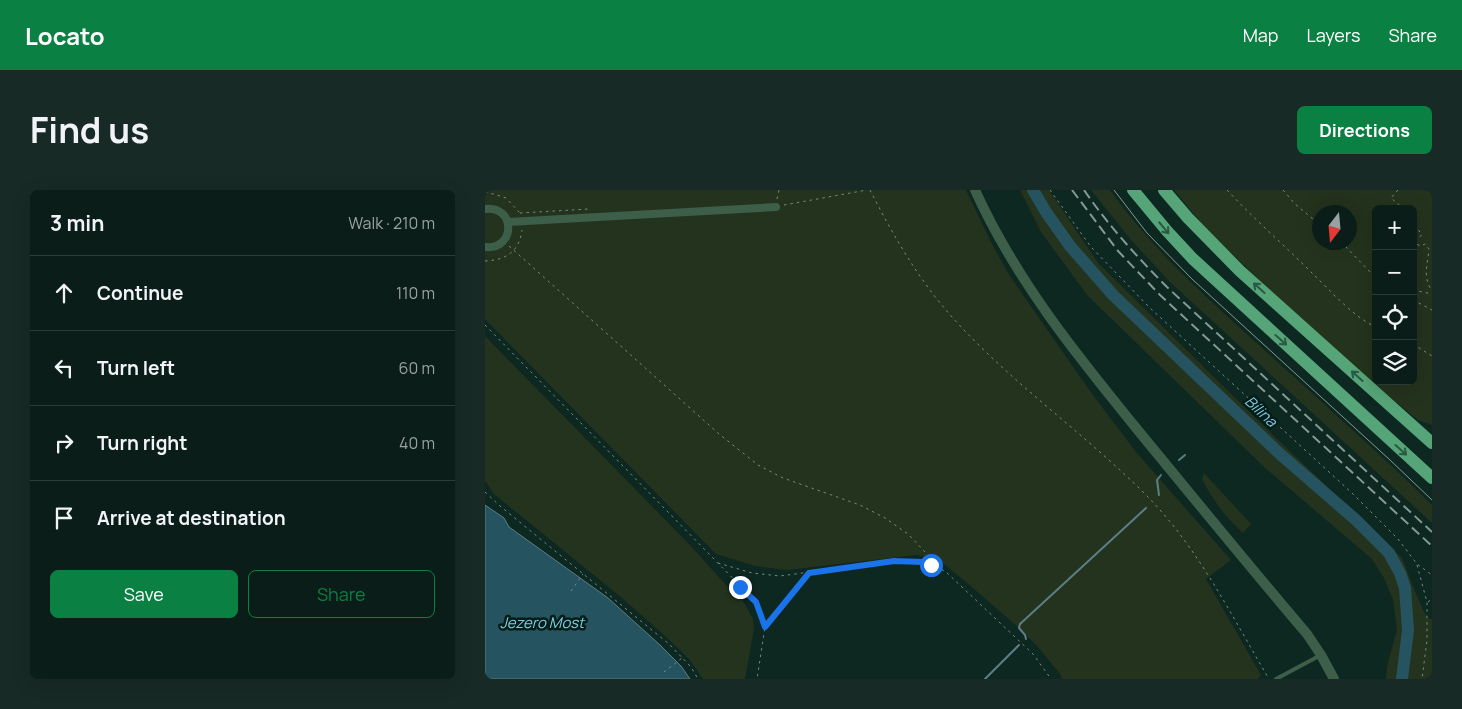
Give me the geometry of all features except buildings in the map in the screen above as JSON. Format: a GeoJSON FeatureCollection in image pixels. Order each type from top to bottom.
{"type":"FeatureCollection","features":[{"type":"Feature","properties":{"kind":"highway"},"geometry":{"type":"LineString","coordinates":[[1133,190],[1193,259],[1432,478]]}},
{"type":"Feature","properties":{"kind":"highway"},"geometry":{"type":"LineString","coordinates":[[1164,190],[1187,218],[1240,271],[1432,443]]}},
{"type":"Feature","properties":{"kind":"street"},"geometry":{"type":"LineString","coordinates":[[975,190],[1007,254],[1074,350],[1307,634],[1334,679]]}},
{"type":"Feature","properties":{"kind":"street"},"geometry":{"type":"LineString","coordinates":[[508,222],[776,207]]}},
{"type":"Feature","properties":{"kind":"street"},"geometry":{"type":"LineString","coordinates":[[485,209],[498,210],[504,215],[508,222],[509,230],[504,240],[495,247],[485,247]]}},
{"type":"Feature","properties":{"kind":"lane"},"geometry":{"type":"LineString","coordinates":[[1406,420],[1432,434]]}},
{"type":"Feature","properties":{"kind":"lane"},"geometry":{"type":"LineString","coordinates":[[1276,679],[1321,655]]}},
{"type":"Feature","properties":{"kind":"path"},"geometry":{"type":"LineString","coordinates":[[779,190],[776,207],[867,190]]}},
{"type":"Feature","properties":{"kind":"path"},"geometry":{"type":"LineString","coordinates":[[870,190],[902,250],[952,317],[977,344],[1095,447],[1146,495],[1189,545],[1269,679]]}},
{"type":"Feature","properties":{"kind":"path"},"geometry":{"type":"LineString","coordinates":[[1050,190],[1091,247],[1150,308],[1353,494],[1398,539],[1417,564],[1432,575]]}},
{"type":"Feature","properties":{"kind":"path"},"geometry":{"type":"LineString","coordinates":[[1227,190],[1260,224],[1348,307],[1364,321],[1372,325]]}},
{"type":"Feature","properties":{"kind":"path"},"geometry":{"type":"LineString","coordinates":[[1283,190],[1295,204],[1312,218]]}},
{"type":"Feature","properties":{"kind":"path"},"geometry":{"type":"LineString","coordinates":[[1398,190],[1391,198],[1399,205]]}},
{"type":"Feature","properties":{"kind":"path"},"geometry":{"type":"LineString","coordinates":[[485,192],[506,198],[520,213],[522,221],[519,243],[514,250],[501,259],[485,261]]}},
{"type":"Feature","properties":{"kind":"path"},"geometry":{"type":"LineString","coordinates":[[1417,228],[1422,234],[1417,239]]}},
{"type":"Feature","properties":{"kind":"path"},"geometry":{"type":"LineString","coordinates":[[504,240],[690,409],[748,458],[768,471],[860,505],[885,518],[908,534],[927,554],[931,565]]}},
{"type":"Feature","properties":{"kind":"path"},"geometry":{"type":"LineString","coordinates":[[1417,244],[1421,246],[1425,244],[1429,248],[1426,267],[1427,284],[1432,290]]}},
{"type":"Feature","properties":{"kind":"path"},"geometry":{"type":"LineString","coordinates":[[1349,250],[1372,274]]}},
{"type":"Feature","properties":{"kind":"path"},"geometry":{"type":"LineString","coordinates":[[1417,291],[1432,294]]}},
{"type":"Feature","properties":{"kind":"path"},"geometry":{"type":"LineString","coordinates":[[1417,302],[1432,310]]}},
{"type":"Feature","properties":{"kind":"path"},"geometry":{"type":"LineString","coordinates":[[485,324],[756,602],[765,627],[757,679]]}},
{"type":"Feature","properties":{"kind":"path"},"geometry":{"type":"LineString","coordinates":[[1417,347],[1432,356]]}},
{"type":"Feature","properties":{"kind":"path"},"geometry":{"type":"LineString","coordinates":[[485,492],[669,644],[691,667],[698,679]]}},
{"type":"Feature","properties":{"kind":"path"},"geometry":{"type":"LineString","coordinates":[[718,563],[752,573],[780,576],[894,561],[923,562],[945,571],[1033,654],[1051,679]]}},
{"type":"Feature","properties":{"kind":"path"},"geometry":{"type":"LineString","coordinates":[[1417,564],[1427,602],[1427,640],[1422,679]]}},
{"type":"Feature","properties":{"kind":"path"},"geometry":{"type":"LineString","coordinates":[[571,591],[583,573]]}},
{"type":"Feature","properties":{"kind":"path"},"geometry":{"type":"LineString","coordinates":[[765,627],[809,573]]}},
{"type":"Feature","properties":{"kind":"path"},"geometry":{"type":"LineString","coordinates":[[1427,602],[1432,599]]}},
{"type":"Feature","properties":{"kind":"path"},"geometry":{"type":"LineString","coordinates":[[664,672],[682,658]]}},
{"type":"Feature","properties":{"kind":"green space"},"geometry":{"type":"Polygon","coordinates":[[[485,190],[966,190],[1010,276],[1090,391],[1136,452],[1231,560],[1206,579],[1261,675],[1258,679],[1062,679],[1038,647],[1020,629],[940,561],[917,555],[787,570],[755,566],[716,554],[485,319],[485,190]]]}},
{"type":"Feature","properties":{"kind":"green space"},"geometry":{"type":"Polygon","coordinates":[[[1020,190],[1049,190],[1098,263],[1274,436],[1402,558],[1427,618],[1432,619],[1432,679],[1386,679],[1387,666],[1397,630],[1393,600],[1384,578],[1372,559],[1264,467],[1087,295],[1041,232],[1020,190]]]}},
{"type":"Feature","properties":{"kind":"green space"},"geometry":{"type":"Polygon","coordinates":[[[1091,190],[1110,190],[1141,230],[1193,285],[1362,438],[1432,505],[1432,523],[1171,283],[1131,240],[1091,190]]]}},
{"type":"Feature","properties":{"kind":"green space"},"geometry":{"type":"Polygon","coordinates":[[[1174,190],[1432,190],[1432,425],[1418,420],[1375,385],[1417,385],[1417,205],[1372,205],[1372,382],[1312,330],[1208,231],[1174,190]]]}},
{"type":"Feature","properties":{"kind":"green space"},"geometry":{"type":"Polygon","coordinates":[[[485,336],[690,545],[726,585],[742,599],[753,619],[754,629],[745,679],[703,679],[689,659],[665,636],[622,598],[494,494],[485,481],[485,336]]]}},
{"type":"Feature","properties":{"kind":"green space"},"geometry":{"type":"Polygon","coordinates":[[[1204,473],[1251,524],[1243,533],[1225,515],[1210,494],[1202,479],[1204,473]]]}},
{"type":"Feature","properties":{"kind":"water","name":"Jezero Most"},"geometry":{"type":"Polygon","coordinates":[[[485,505],[504,518],[509,527],[608,598],[660,645],[681,666],[690,679],[485,679],[485,505]]]}},
{"type":"Feature","properties":{"kind":"waterway","name":"Bílina"},"geometry":{"type":"LineString","coordinates":[[1033,190],[1070,246],[1113,295],[1280,454],[1356,520],[1389,553],[1400,573],[1405,588],[1408,630],[1402,679]]}},
{"type":"Feature","properties":{"kind":"waterway"},"geometry":{"type":"LineString","coordinates":[[1179,460],[1185,455]]}},
{"type":"Feature","properties":{"kind":"waterway"},"geometry":{"type":"LineString","coordinates":[[1159,495],[1157,480],[1161,475]]}},
{"type":"Feature","properties":{"kind":"waterway"},"geometry":{"type":"LineString","coordinates":[[1026,639],[1019,628],[1020,624],[1146,508]]}},
{"type":"Feature","properties":{"kind":"waterway"},"geometry":{"type":"LineString","coordinates":[[985,679],[1019,645]]}},
{"type":"Feature","properties":{"kind":"tram line"},"geometry":{"type":"LineString","coordinates":[[1114,190],[1147,233],[1192,279],[1432,500]]}},
{"type":"Feature","properties":{"kind":"railway"},"geometry":{"type":"LineString","coordinates":[[1072,190],[1118,251],[1160,295],[1432,546]]}},
{"type":"Feature","properties":{"kind":"railway"},"geometry":{"type":"LineString","coordinates":[[1084,190],[1123,240],[1167,287],[1432,532]]}},
{"type":"Feature","properties":{"kind":"route"},"geometry":{"type":"LineString","coordinates":[[740,587],[756,602],[765,627],[809,573],[894,561],[923,562],[931,565]]}}]}
